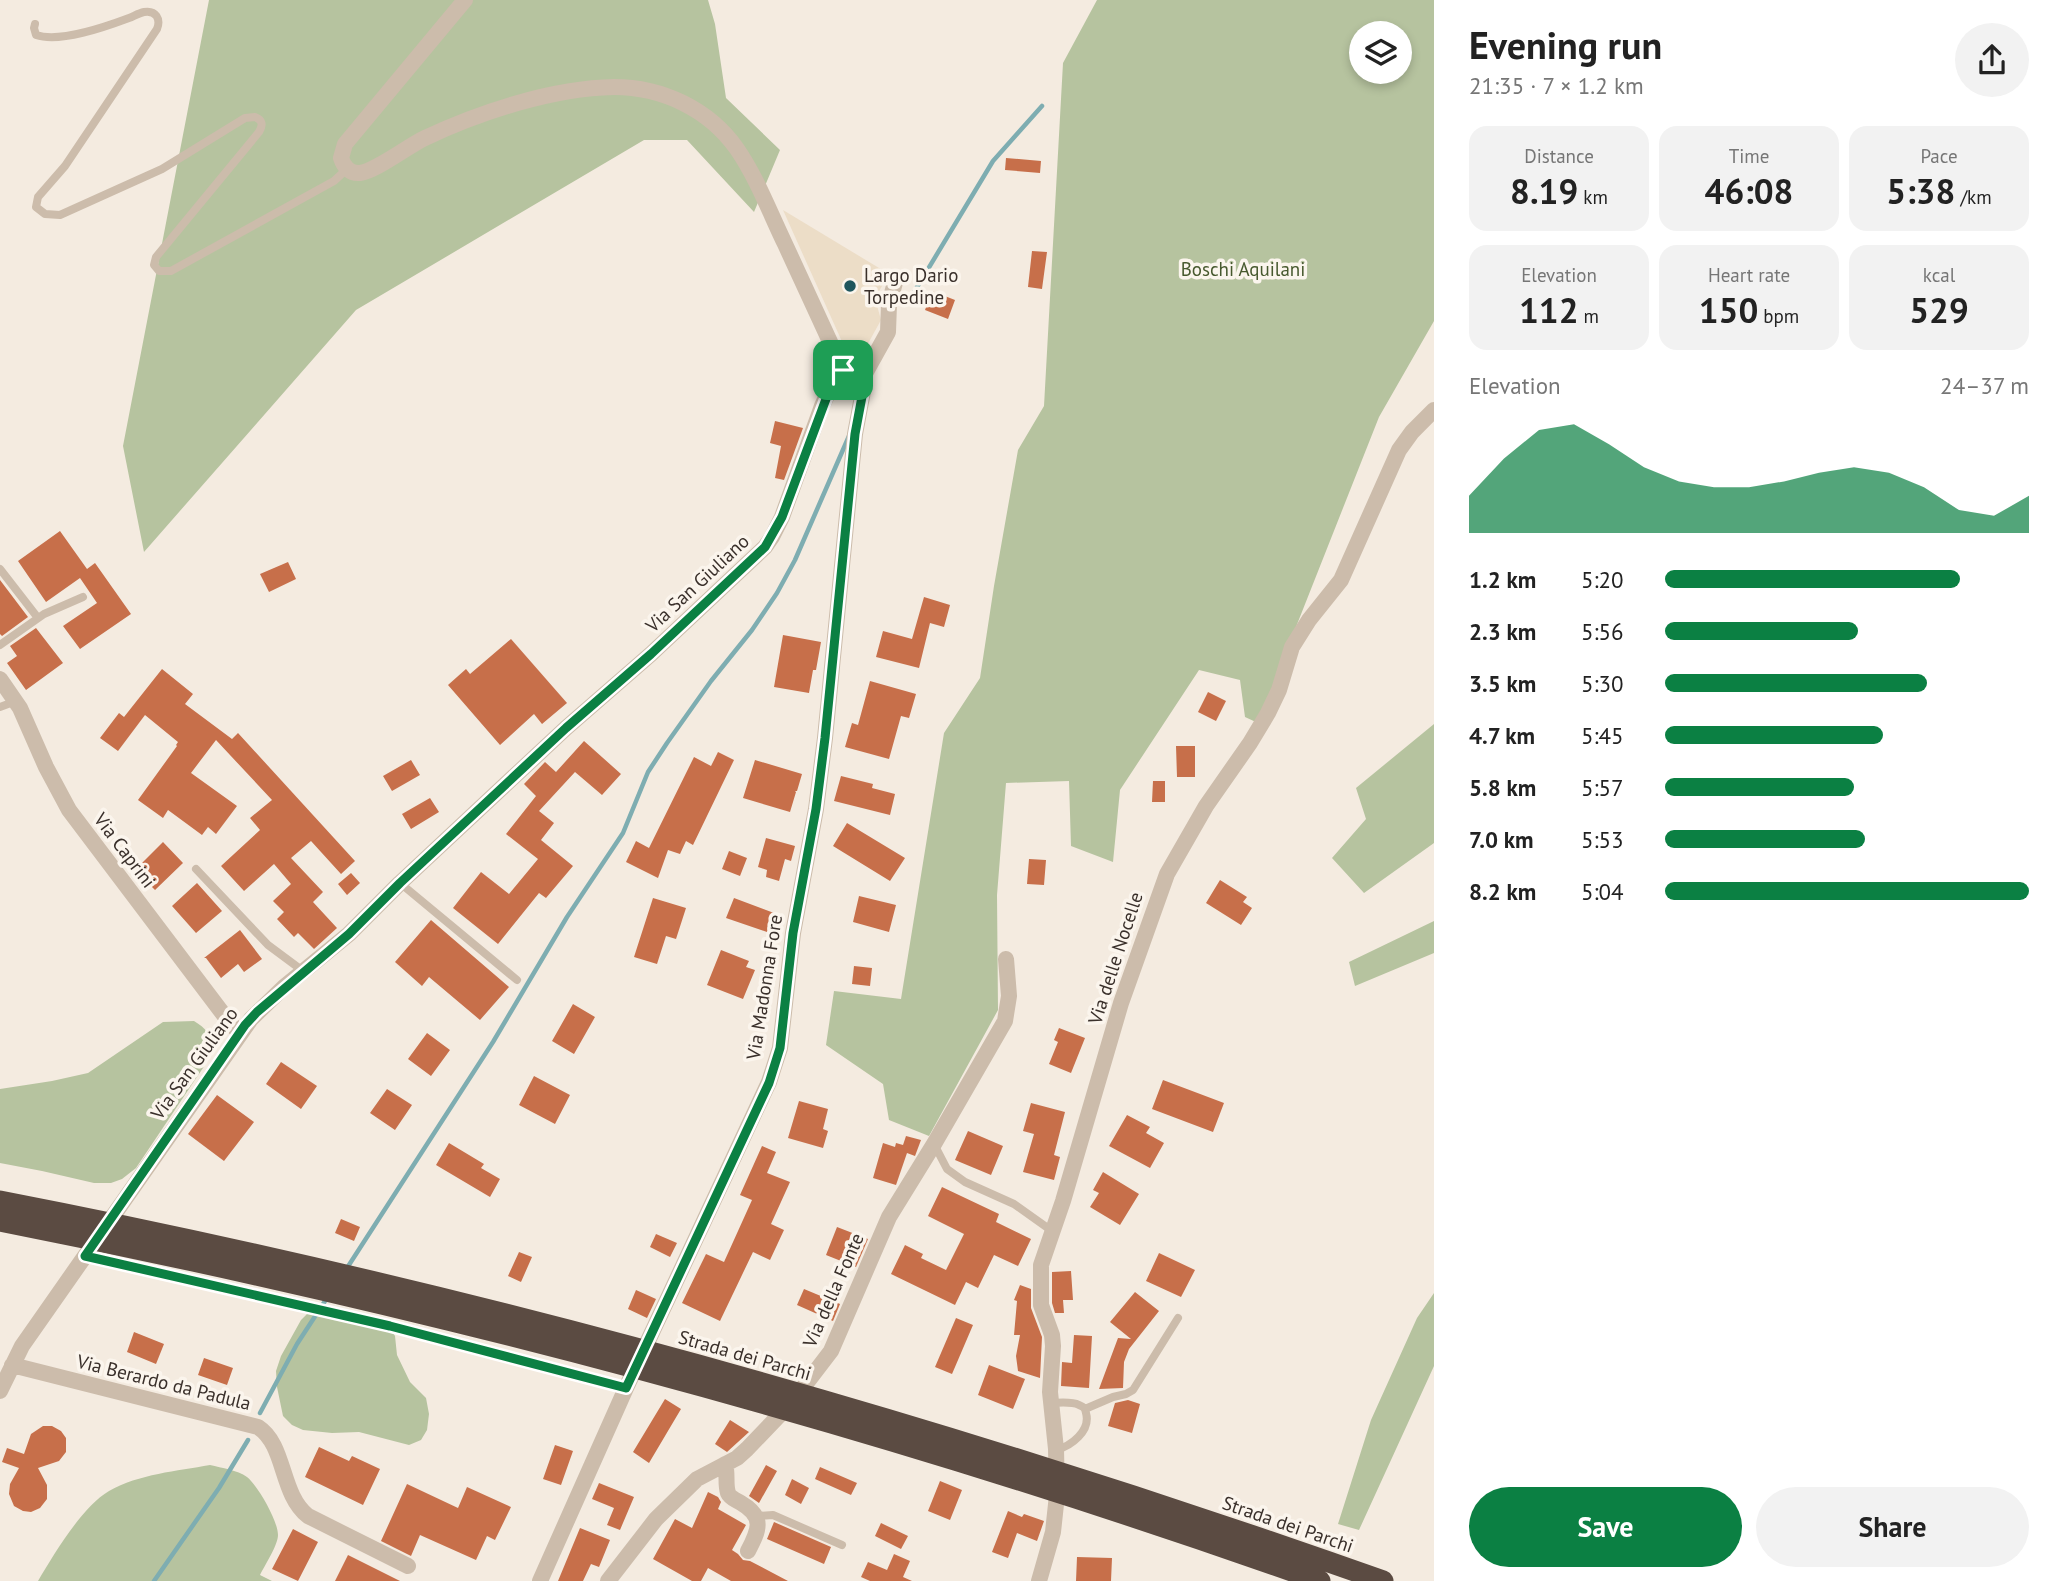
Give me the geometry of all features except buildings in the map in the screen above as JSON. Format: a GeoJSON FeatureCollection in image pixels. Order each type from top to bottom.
{"type":"FeatureCollection","features":[{"type":"Feature","properties":{"kind":"highway","name":"Strada dei Parchi"},"geometry":{"type":"LineString","coordinates":[[0,1200],[215,1245],[575,1331],[990,1450],[1225,1526],[1383,1581]]}},
{"type":"Feature","properties":{"kind":"highway"},"geometry":{"type":"LineString","coordinates":[[0,1222],[103,1242],[426,1315],[753,1402],[981,1469],[1320,1581]]}},
{"type":"Feature","properties":{"kind":"street"},"geometry":{"type":"LineString","coordinates":[[465,0],[345,144],[341,158],[347,169],[357,173],[369,171],[404,149],[443,130],[496,110],[533,100],[591,88],[628,88],[664,95],[689,106],[708,119],[730,139],[744,159],[843,370],[851,369],[863,377],[888,332],[889,304],[896,279]]}},
{"type":"Feature","properties":{"kind":"street","name":"Via San Giuliano"},"geometry":{"type":"LineString","coordinates":[[0,1391],[22,1346],[257,1012],[349,934],[566,728],[651,654],[765,547],[782,517],[822,406],[836,376],[843,370]]}},
{"type":"Feature","properties":{"kind":"street","name":"Via Madonna Fore"},"geometry":{"type":"LineString","coordinates":[[540,1581],[626,1388],[769,1083],[778,1055],[793,933],[819,786],[863,377]]}},
{"type":"Feature","properties":{"kind":"street","name":"Via delle Nocelle"},"geometry":{"type":"LineString","coordinates":[[1039,1581],[1056,1515],[1057,1495],[1056,1450],[1050,1403],[1053,1346],[1052,1335],[1042,1310],[1041,1265],[1121,1003],[1167,874],[1206,806],[1268,713],[1279,690],[1292,647],[1345,573],[1399,450],[1434,410]]}},
{"type":"Feature","properties":{"kind":"street","name":"Via Caprini"},"geometry":{"type":"LineString","coordinates":[[0,679],[16,701],[69,810],[240,1033]]}},
{"type":"Feature","properties":{"kind":"street","name":"Via della Fonte"},"geometry":{"type":"LineString","coordinates":[[608,1581],[648,1528],[674,1501],[697,1479],[737,1458],[766,1430],[825,1360],[835,1343],[889,1217],[1005,1021],[1009,996],[1006,959]]}},
{"type":"Feature","properties":{"kind":"street","name":"Via Berardo da Padula"},"geometry":{"type":"LineString","coordinates":[[12,1365],[258,1427],[271,1438],[292,1496],[300,1510],[408,1566]]}},
{"type":"Feature","properties":{"kind":"street"},"geometry":{"type":"LineString","coordinates":[[725,1464],[728,1493],[751,1509],[756,1516],[758,1530],[748,1551]]}},
{"type":"Feature","properties":{"kind":"lane"},"geometry":{"type":"LineString","coordinates":[[35,24],[33,28],[36,35],[50,37],[94,30],[144,12],[153,13],[158,16],[159,21],[157,29],[65,166],[37,200],[36,207],[45,214],[60,215],[162,169],[245,118],[255,117],[261,121],[259,132],[156,257],[154,265],[159,271],[171,271],[334,181],[347,169]]}},
{"type":"Feature","properties":{"kind":"lane"},"geometry":{"type":"LineString","coordinates":[[0,569],[38,618]]}},
{"type":"Feature","properties":{"kind":"lane"},"geometry":{"type":"LineString","coordinates":[[0,645],[38,618],[83,597]]}},
{"type":"Feature","properties":{"kind":"lane"},"geometry":{"type":"LineString","coordinates":[[0,707],[16,701]]}},
{"type":"Feature","properties":{"kind":"lane"},"geometry":{"type":"LineString","coordinates":[[196,869],[268,945],[303,971]]}},
{"type":"Feature","properties":{"kind":"lane"},"geometry":{"type":"LineString","coordinates":[[400,883],[517,980]]}},
{"type":"Feature","properties":{"kind":"lane"},"geometry":{"type":"LineString","coordinates":[[934,1144],[947,1169],[965,1182],[1014,1204],[1052,1231]]}},
{"type":"Feature","properties":{"kind":"lane"},"geometry":{"type":"LineString","coordinates":[[85,1256],[390,1326],[626,1388]]}},
{"type":"Feature","properties":{"kind":"lane"},"geometry":{"type":"LineString","coordinates":[[1085,1409],[1133,1390],[1178,1318]]}},
{"type":"Feature","properties":{"kind":"lane"},"geometry":{"type":"LineString","coordinates":[[1050,1403],[1077,1404],[1085,1409],[1087,1421],[1083,1433],[1056,1450]]}},
{"type":"Feature","properties":{"kind":"lane"},"geometry":{"type":"LineString","coordinates":[[756,1516],[773,1515],[842,1545]]}},
{"type":"Feature","properties":{"kind":"green space"},"geometry":{"type":"Polygon","coordinates":[[[209,0],[708,0],[715,24],[726,98],[780,150],[754,212],[687,140],[644,140],[356,310],[144,552],[123,446],[209,0]]]}},
{"type":"Feature","properties":{"kind":"green space","name":"Boschi Aquilani"},"geometry":{"type":"Polygon","coordinates":[[[1097,0],[1434,0],[1434,321],[1379,417],[1258,723],[1245,717],[1240,680],[1199,670],[1120,790],[1113,862],[1071,846],[1069,781],[1006,783],[997,895],[998,1010],[929,1136],[889,1120],[883,1084],[826,1045],[834,991],[901,999],[944,733],[980,678],[1018,450],[1044,406],[1063,63],[1097,0]]]}},
{"type":"Feature","properties":{"kind":"green space"},"geometry":{"type":"Polygon","coordinates":[[[1434,724],[1434,843],[1364,893],[1332,858],[1366,819],[1356,788],[1434,724]]]}},
{"type":"Feature","properties":{"kind":"green space"},"geometry":{"type":"Polygon","coordinates":[[[1434,921],[1434,953],[1355,986],[1349,962],[1434,921]]]}},
{"type":"Feature","properties":{"kind":"green space"},"geometry":{"type":"Polygon","coordinates":[[[194,1021],[209,1035],[211,1045],[205,1065],[136,1168],[122,1179],[111,1183],[94,1183],[0,1163],[0,1089],[88,1073],[163,1022],[194,1021]]]}},
{"type":"Feature","properties":{"kind":"green space"},"geometry":{"type":"Polygon","coordinates":[[[1434,1293],[1434,1366],[1359,1530],[1338,1524],[1371,1420],[1417,1318],[1434,1293]]]}},
{"type":"Feature","properties":{"kind":"green space"},"geometry":{"type":"Polygon","coordinates":[[[334,1307],[376,1317],[388,1324],[395,1336],[397,1355],[410,1382],[426,1398],[429,1414],[427,1430],[421,1440],[409,1445],[359,1432],[303,1430],[292,1425],[283,1416],[276,1371],[281,1356],[307,1314],[334,1307]]]}},
{"type":"Feature","properties":{"kind":"green space"},"geometry":{"type":"Polygon","coordinates":[[[210,1465],[247,1477],[267,1504],[278,1535],[260,1575],[272,1581],[38,1581],[79,1519],[109,1491],[145,1477],[210,1465]]]}},
{"type":"Feature","properties":{"kind":"shaded area","name":"Largo Dario Torpedine"},"geometry":{"type":"Polygon","coordinates":[[[783,210],[889,274],[875,298],[881,320],[859,360],[848,355],[783,210]]]}},
{"type":"Feature","properties":{"kind":"waterway"},"geometry":{"type":"LineString","coordinates":[[910,299],[993,161],[1042,106]]}},
{"type":"Feature","properties":{"kind":"waterway"},"geometry":{"type":"LineString","coordinates":[[347,1268],[493,1042],[567,917],[623,833],[648,772],[777,593],[795,560],[849,436]]}},
{"type":"Feature","properties":{"kind":"waterway"},"geometry":{"type":"LineString","coordinates":[[260,1413],[297,1344],[327,1298]]}},
{"type":"Feature","properties":{"kind":"waterway"},"geometry":{"type":"LineString","coordinates":[[154,1581],[219,1488],[248,1440]]}},
{"type":"Feature","properties":{"kind":"place","name":"Largo Dario Torpedine"},"geometry":{"type":"Point","coordinates":[850,286]}},
{"type":"Feature","properties":{"kind":"route"},"geometry":{"type":"LineString","coordinates":[[851,369],[860,373],[864,386],[855,434],[819,786],[793,933],[780,1048],[769,1083],[626,1388],[390,1326],[85,1256],[245,1025],[257,1012],[349,934],[566,728],[651,654],[765,547],[782,517],[822,406],[836,376],[843,370],[851,369]]}}]}
